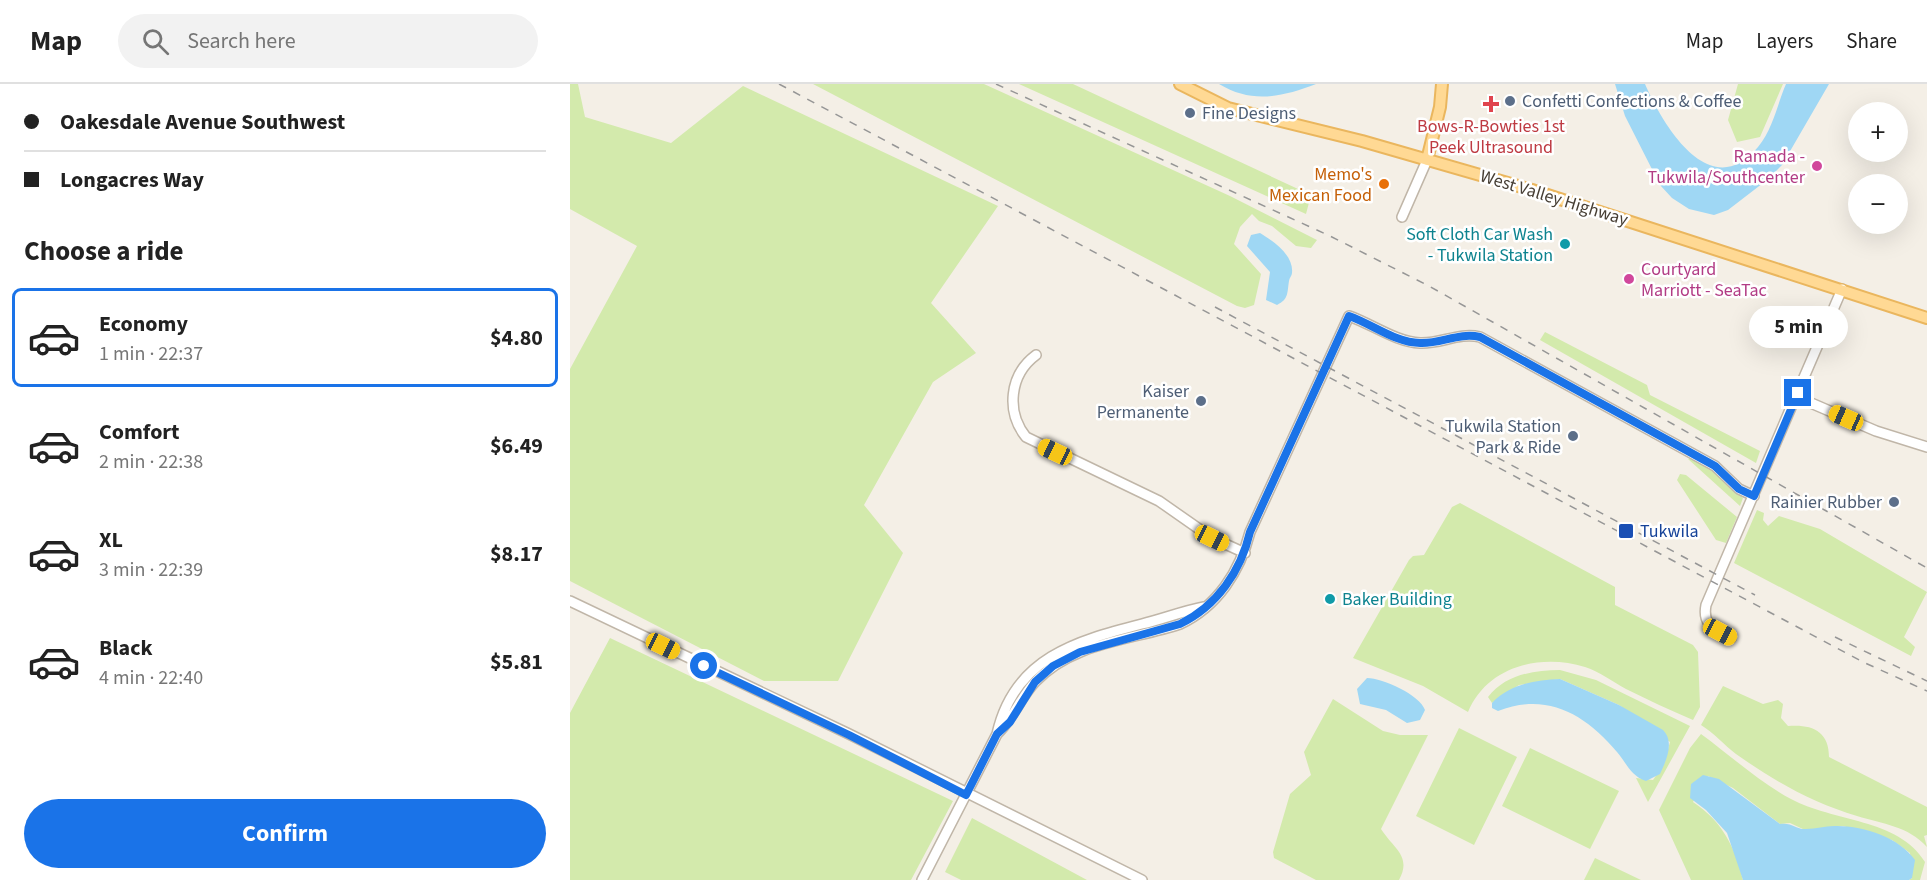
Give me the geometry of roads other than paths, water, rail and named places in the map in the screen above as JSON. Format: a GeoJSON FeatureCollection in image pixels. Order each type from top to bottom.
{"type":"FeatureCollection","features":[{"type":"Feature","properties":{"kind":"main road","name":"West Valley Highway"},"geometry":{"type":"LineString","coordinates":[[1180,84],[1228,108],[1362,141],[1532,190],[1927,318]]}},
{"type":"Feature","properties":{"kind":"main road"},"geometry":{"type":"LineString","coordinates":[[1427,160],[1440,107],[1442,84]]}},
{"type":"Feature","properties":{"kind":"street"},"geometry":{"type":"LineString","coordinates":[[1402,217],[1427,160]]}},
{"type":"Feature","properties":{"kind":"street"},"geometry":{"type":"LineString","coordinates":[[1731,638],[1708,626],[1704,620],[1706,605],[1842,290]]}},
{"type":"Feature","properties":{"kind":"street"},"geometry":{"type":"LineString","coordinates":[[922,880],[997,734],[1001,717],[1016,692],[1037,667],[1053,654],[1082,640],[1204,607],[1230,580],[1245,553],[1250,532],[1349,316],[1408,342],[1426,343],[1467,335],[1480,337],[1715,466],[1739,489],[1754,496]]}},
{"type":"Feature","properties":{"kind":"street"},"geometry":{"type":"LineString","coordinates":[[1036,356],[1025,366],[1012,399],[1015,419],[1026,437],[1159,501],[1212,538],[1245,553]]}},
{"type":"Feature","properties":{"kind":"street"},"geometry":{"type":"LineString","coordinates":[[1797,397],[1876,431],[1927,447]]}},
{"type":"Feature","properties":{"kind":"street"},"geometry":{"type":"LineString","coordinates":[[570,601],[849,735],[966,795],[1142,880]]}},
{"type":"Feature","properties":{"kind":"water"},"geometry":{"type":"Polygon","coordinates":[[[1219,84],[1316,84],[1279,95],[1255,96],[1231,90],[1219,84]]]}},
{"type":"Feature","properties":{"kind":"water"},"geometry":{"type":"Polygon","coordinates":[[[1615,84],[1645,84],[1664,119],[1690,153],[1706,163],[1723,167],[1740,163],[1758,147],[1771,125],[1786,84],[1829,84],[1782,165],[1767,180],[1728,210],[1714,215],[1689,209],[1672,198],[1660,185],[1625,116],[1615,84]]]}},
{"type":"Feature","properties":{"kind":"water"},"geometry":{"type":"Polygon","coordinates":[[[1260,233],[1282,249],[1292,266],[1287,295],[1277,305],[1266,300],[1270,272],[1247,246],[1251,235],[1260,233]]]}},
{"type":"Feature","properties":{"kind":"water"},"geometry":{"type":"Polygon","coordinates":[[[1367,678],[1391,684],[1409,693],[1422,704],[1425,710],[1420,720],[1407,723],[1386,710],[1360,704],[1357,689],[1367,678]]]}},
{"type":"Feature","properties":{"kind":"water"},"geometry":{"type":"Polygon","coordinates":[[[1560,679],[1619,705],[1663,730],[1667,735],[1669,746],[1660,774],[1646,781],[1637,776],[1592,727],[1564,710],[1533,704],[1498,711],[1492,708],[1492,703],[1515,687],[1541,680],[1560,679]]]}},
{"type":"Feature","properties":{"kind":"water"},"geometry":{"type":"Polygon","coordinates":[[[1703,775],[1719,779],[1780,824],[1803,829],[1845,826],[1868,830],[1890,839],[1900,845],[1915,860],[1912,878],[1909,880],[1743,880],[1727,833],[1706,810],[1690,798],[1691,784],[1703,775]]]}},
{"type":"Feature","properties":{"kind":"railway"},"geometry":{"type":"LineString","coordinates":[[779,84],[1863,662],[1927,691]]}},
{"type":"Feature","properties":{"kind":"railway"},"geometry":{"type":"LineString","coordinates":[[996,84],[1330,236],[1429,286],[1927,568]]}},
{"type":"Feature","properties":{"kind":"railway"},"geometry":{"type":"LineString","coordinates":[[1215,307],[1755,595]]}},
{"type":"Feature","properties":{"kind":"railway"},"geometry":{"type":"LineString","coordinates":[[1835,637],[1927,681]]}},
{"type":"Feature","properties":{"kind":"place","name":"Confetti Confections & Coffee"},"geometry":{"type":"Point","coordinates":[1510,101]}},
{"type":"Feature","properties":{"kind":"place","name":"Bows-R-Bowties 1st Peek Ultrasound"},"geometry":{"type":"Point","coordinates":[1491,104]}},
{"type":"Feature","properties":{"kind":"place","name":"Fine Designs"},"geometry":{"type":"Point","coordinates":[1190,113]}},
{"type":"Feature","properties":{"kind":"place","name":"Ramada - Tukwila/Southcenter"},"geometry":{"type":"Point","coordinates":[1817,166]}},
{"type":"Feature","properties":{"kind":"place","name":"Memo's Mexican Food"},"geometry":{"type":"Point","coordinates":[1384,184]}},
{"type":"Feature","properties":{"kind":"place","name":"Soft Cloth Car Wash - Tukwila Station"},"geometry":{"type":"Point","coordinates":[1565,244]}},
{"type":"Feature","properties":{"kind":"place","name":"Courtyard Marriott - SeaTac"},"geometry":{"type":"Point","coordinates":[1629,279]}},
{"type":"Feature","properties":{"kind":"place","name":"Kaiser Permanente"},"geometry":{"type":"Point","coordinates":[1201,401]}},
{"type":"Feature","properties":{"kind":"place","name":"Tukwila Station Park & Ride"},"geometry":{"type":"Point","coordinates":[1573,436]}},
{"type":"Feature","properties":{"kind":"place","name":"Rainier Rubber"},"geometry":{"type":"Point","coordinates":[1894,502]}},
{"type":"Feature","properties":{"kind":"place","name":"Tukwila"},"geometry":{"type":"Point","coordinates":[1626,531]}},
{"type":"Feature","properties":{"kind":"place","name":"Baker Building"},"geometry":{"type":"Point","coordinates":[1330,599]}}]}
